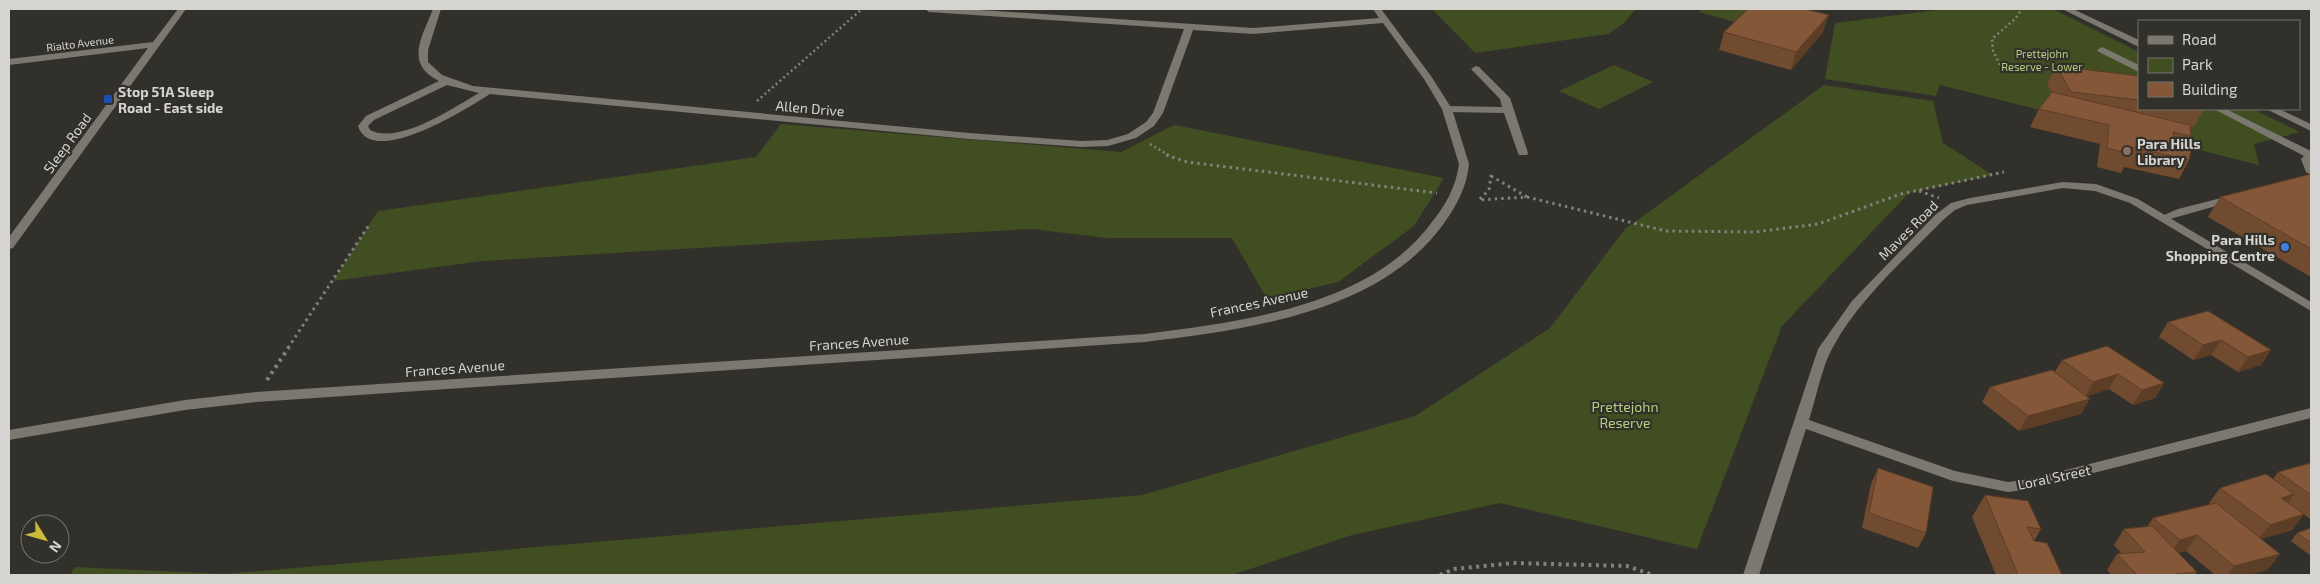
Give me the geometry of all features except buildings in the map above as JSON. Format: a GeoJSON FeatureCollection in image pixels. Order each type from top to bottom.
{"type":"FeatureCollection","features":[{"type":"Feature","properties":{"kind":"street","name":"Sleep Road"},"geometry":{"type":"LineString","coordinates":[[9,245],[182,9]]}},
{"type":"Feature","properties":{"kind":"street","name":"Allen Drive"},"geometry":{"type":"LineString","coordinates":[[437,9],[425,43],[422,58],[429,70],[447,81],[489,91],[1011,140],[1081,144],[1108,143],[1139,133],[1154,120],[1189,27]]}},
{"type":"Feature","properties":{"kind":"street"},"geometry":{"type":"LineString","coordinates":[[929,9],[1266,31],[1386,20]]}},
{"type":"Feature","properties":{"kind":"street","name":"Frances Avenue"},"geometry":{"type":"LineString","coordinates":[[9,435],[185,405],[256,397],[1145,338],[1201,331],[1298,311],[1329,300],[1393,267],[1412,254],[1429,236],[1446,211],[1464,173],[1464,164],[1447,109],[1428,78],[1377,9]]}},
{"type":"Feature","properties":{"kind":"street"},"geometry":{"type":"LineString","coordinates":[[2066,9],[2138,44]]}},
{"type":"Feature","properties":{"kind":"street","name":"Rialto Avenue"},"geometry":{"type":"LineString","coordinates":[[9,62],[154,45]]}},
{"type":"Feature","properties":{"kind":"street"},"geometry":{"type":"LineString","coordinates":[[2102,50],[2138,68]]}},
{"type":"Feature","properties":{"kind":"street"},"geometry":{"type":"LineString","coordinates":[[1476,68],[1505,98],[1523,153]]}},
{"type":"Feature","properties":{"kind":"street"},"geometry":{"type":"LineString","coordinates":[[447,81],[370,118],[363,126],[365,132],[378,138],[398,136],[436,121],[489,91]]}},
{"type":"Feature","properties":{"kind":"street"},"geometry":{"type":"LineString","coordinates":[[1447,109],[1508,110]]}},
{"type":"Feature","properties":{"kind":"street"},"geometry":{"type":"LineString","coordinates":[[2221,110],[2311,155],[2306,159],[2310,178]]}},
{"type":"Feature","properties":{"kind":"street"},"geometry":{"type":"LineString","coordinates":[[2273,110],[2311,128]]}},
{"type":"Feature","properties":{"kind":"street","name":"Maves Road"},"geometry":{"type":"LineString","coordinates":[[1751,575],[1818,364],[1836,330],[1899,258],[1952,207],[2038,187],[2073,183],[2117,194],[2163,218],[2311,307]]}},
{"type":"Feature","properties":{"kind":"street"},"geometry":{"type":"LineString","coordinates":[[2163,218],[2182,211],[2246,196]]}},
{"type":"Feature","properties":{"kind":"street"},"geometry":{"type":"LineString","coordinates":[[9,225],[25,222]]}},
{"type":"Feature","properties":{"kind":"street","name":"Loral Street"},"geometry":{"type":"LineString","coordinates":[[1800,422],[1953,476],[1985,484],[2008,486],[2056,478],[2311,413]]}},
{"type":"Feature","properties":{"kind":"path"},"geometry":{"type":"LineString","coordinates":[[741,115],[862,9]]}},
{"type":"Feature","properties":{"kind":"path"},"geometry":{"type":"LineString","coordinates":[[2000,65],[1993,51],[1992,39],[2016,19],[2022,9]]}},
{"type":"Feature","properties":{"kind":"path"},"geometry":{"type":"LineString","coordinates":[[1147,142],[1165,155],[1187,162],[1446,194]]}},
{"type":"Feature","properties":{"kind":"path"},"geometry":{"type":"LineString","coordinates":[[1527,196],[1478,200],[1488,190],[1491,176],[1527,196],[1666,231],[1755,232],[1818,224],[1901,194],[2004,172]]}},
{"type":"Feature","properties":{"kind":"path"},"geometry":{"type":"LineString","coordinates":[[1918,190],[1944,200]]}},
{"type":"Feature","properties":{"kind":"path"},"geometry":{"type":"LineString","coordinates":[[256,397],[370,225]]}},
{"type":"Feature","properties":{"kind":"path"},"geometry":{"type":"LineString","coordinates":[[1440,575],[1454,569],[1513,563],[1627,566],[1653,575]]}},
{"type":"Feature","properties":{"kind":"green space"},"geometry":{"type":"Polygon","coordinates":[[[1432,9],[1636,9],[1624,23],[1608,34],[1475,53],[1432,9]]]}},
{"type":"Feature","properties":{"kind":"green space"},"geometry":{"type":"Polygon","coordinates":[[[1702,9],[1753,9],[1738,23],[1699,12],[1702,9]]]}},
{"type":"Feature","properties":{"kind":"green space","name":"Prettejohn Reserve - Lower"},"geometry":{"type":"Polygon","coordinates":[[[1944,9],[2053,9],[2138,52],[2138,110],[2255,110],[2300,132],[2254,144],[2259,165],[1940,85],[1936,96],[1825,79],[1835,23],[1944,9]]]}},
{"type":"Feature","properties":{"kind":"green space"},"geometry":{"type":"Polygon","coordinates":[[[1614,65],[1653,82],[1599,109],[1559,91],[1614,65]]]}},
{"type":"Feature","properties":{"kind":"green space","name":"Prettejohn Reserve"},"geometry":{"type":"Polygon","coordinates":[[[1824,85],[1933,101],[1943,143],[1993,175],[1909,193],[1782,326],[1697,549],[1500,503],[1352,535],[1232,575],[70,575],[75,567],[225,574],[1142,495],[1415,416],[1550,328],[1625,229],[1824,85]]]}},
{"type":"Feature","properties":{"kind":"green space"},"geometry":{"type":"Polygon","coordinates":[[[781,124],[1121,152],[1174,125],[1444,178],[1414,226],[1338,282],[1267,299],[1232,238],[1107,238],[1032,229],[482,261],[333,281],[378,211],[756,157],[781,124]]]}},
{"type":"Feature","properties":{"kind":"place","name":"Stop 51A Sleep Road - East side"},"geometry":{"type":"Point","coordinates":[108,99]}},
{"type":"Feature","properties":{"kind":"place","name":"Para Hills Library"},"geometry":{"type":"Point","coordinates":[2127,151]}},
{"type":"Feature","properties":{"kind":"place","name":"Para Hills Shopping Centre"},"geometry":{"type":"Point","coordinates":[2285,247]}}]}
